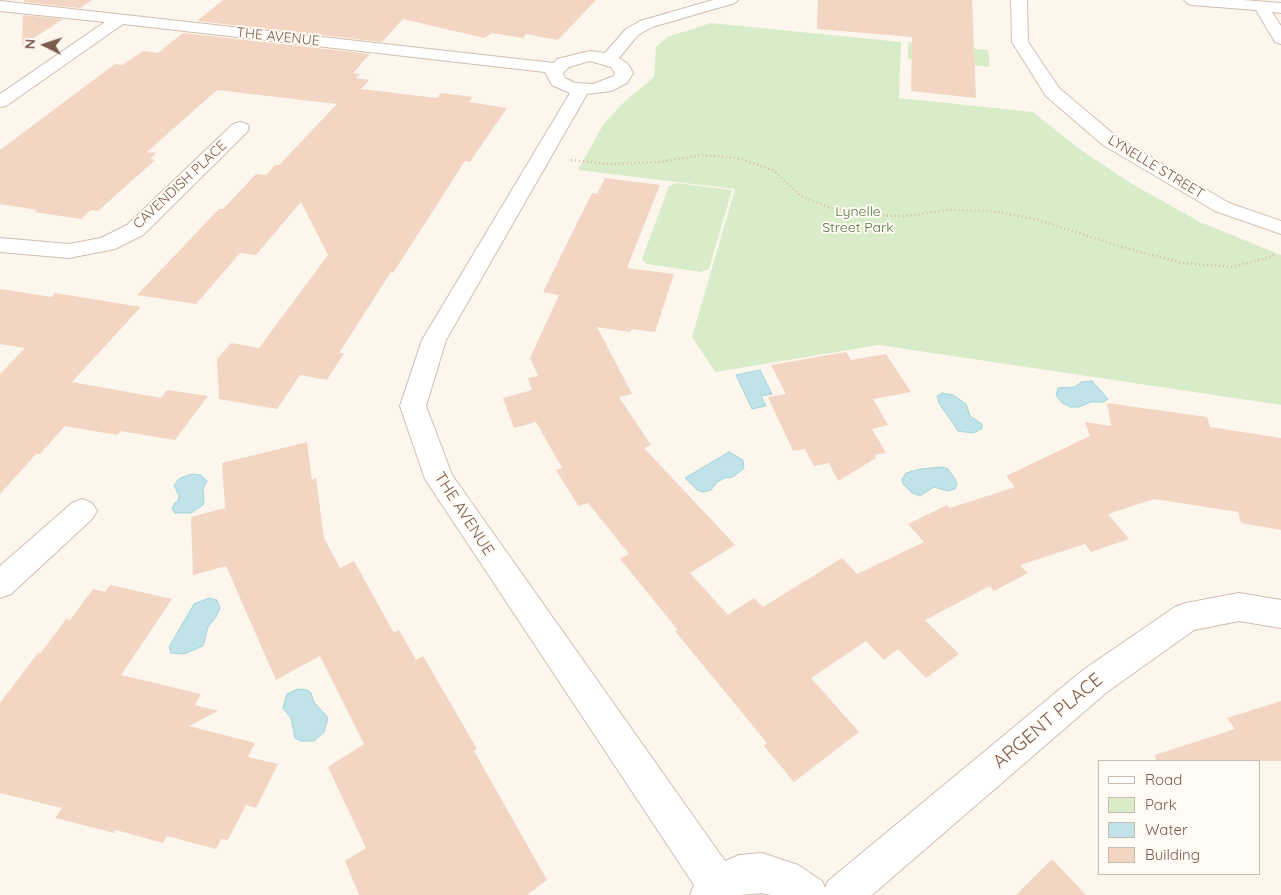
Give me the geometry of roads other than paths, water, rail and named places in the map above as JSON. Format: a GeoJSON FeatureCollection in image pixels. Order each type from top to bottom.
{"type":"FeatureCollection","features":[{"type":"Feature","properties":{"kind":"street"},"geometry":{"type":"LineString","coordinates":[[609,59],[632,32],[646,24],[730,0]]}},
{"type":"Feature","properties":{"kind":"street","name":"LYNELLE STREET"},"geometry":{"type":"LineString","coordinates":[[1018,0],[1020,42],[1052,92],[1118,146],[1222,207],[1281,228]]}},
{"type":"Feature","properties":{"kind":"street"},"geometry":{"type":"LineString","coordinates":[[1192,0],[1281,8]]}},
{"type":"Feature","properties":{"kind":"street","name":"THE AVENUE"},"geometry":{"type":"LineString","coordinates":[[0,6],[556,68]]}},
{"type":"Feature","properties":{"kind":"street"},"geometry":{"type":"LineString","coordinates":[[1261,6],[1281,40]]}},
{"type":"Feature","properties":{"kind":"street"},"geometry":{"type":"LineString","coordinates":[[0,102],[119,20]]}},
{"type":"Feature","properties":{"kind":"street"},"geometry":{"type":"LineString","coordinates":[[580,57],[600,57],[609,59],[622,68],[624,73],[621,79],[605,87],[581,89],[564,85],[558,81],[555,76],[556,68],[563,63],[580,57]]}},
{"type":"Feature","properties":{"kind":"street","name":"THE AVENUE"},"geometry":{"type":"LineString","coordinates":[[581,89],[434,340],[413,406],[439,480],[714,890]]}},
{"type":"Feature","properties":{"kind":"street","name":"CAVENDISH PLACE"},"geometry":{"type":"LineString","coordinates":[[0,245],[70,251],[106,244],[135,230],[240,128]]}},
{"type":"Feature","properties":{"kind":"street"},"geometry":{"type":"LineString","coordinates":[[0,585],[82,511]]}},
{"type":"Feature","properties":{"kind":"street","name":"ARGENT PLACE"},"geometry":{"type":"LineString","coordinates":[[842,895],[1095,681],[1186,616],[1239,607],[1281,614]]}},
{"type":"Feature","properties":{"kind":"street"},"geometry":{"type":"LineString","coordinates":[[714,890],[739,875],[762,873],[784,879],[808,895]]}},
{"type":"Feature","properties":{"kind":"water"},"geometry":{"type":"Polygon","coordinates":[[[760,370],[772,394],[761,396],[766,406],[752,409],[736,375],[760,370]]]}},
{"type":"Feature","properties":{"kind":"water"},"geometry":{"type":"Polygon","coordinates":[[[1092,381],[1108,399],[1104,402],[1091,402],[1079,407],[1070,407],[1061,402],[1056,395],[1058,388],[1075,387],[1081,382],[1092,381]]]}},
{"type":"Feature","properties":{"kind":"water"},"geometry":{"type":"Polygon","coordinates":[[[942,393],[953,395],[966,404],[970,416],[982,424],[982,429],[973,433],[958,431],[939,403],[937,396],[942,393]]]}},
{"type":"Feature","properties":{"kind":"water"},"geometry":{"type":"Polygon","coordinates":[[[729,452],[743,460],[744,468],[733,477],[717,482],[711,490],[703,492],[697,490],[685,478],[729,452]]]}},
{"type":"Feature","properties":{"kind":"water"},"geometry":{"type":"Polygon","coordinates":[[[942,467],[948,469],[955,479],[957,484],[955,489],[948,491],[934,487],[920,496],[912,493],[903,484],[902,479],[906,473],[920,469],[942,467]]]}},
{"type":"Feature","properties":{"kind":"water"},"geometry":{"type":"Polygon","coordinates":[[[192,474],[201,475],[207,481],[203,489],[203,505],[191,513],[175,513],[172,509],[179,496],[174,485],[180,478],[192,474]]]}},
{"type":"Feature","properties":{"kind":"water"},"geometry":{"type":"Polygon","coordinates":[[[209,598],[217,600],[220,608],[208,627],[203,646],[184,654],[171,653],[169,647],[194,604],[209,598]]]}},
{"type":"Feature","properties":{"kind":"water"},"geometry":{"type":"Polygon","coordinates":[[[298,689],[308,690],[314,702],[328,718],[324,732],[314,741],[300,741],[295,738],[291,718],[283,708],[287,694],[298,689]]]}},
{"type":"Feature","properties":{"kind":"park label","name":"Lynelle Street Park"},"geometry":{"type":"Point","coordinates":[858,220]}}]}
